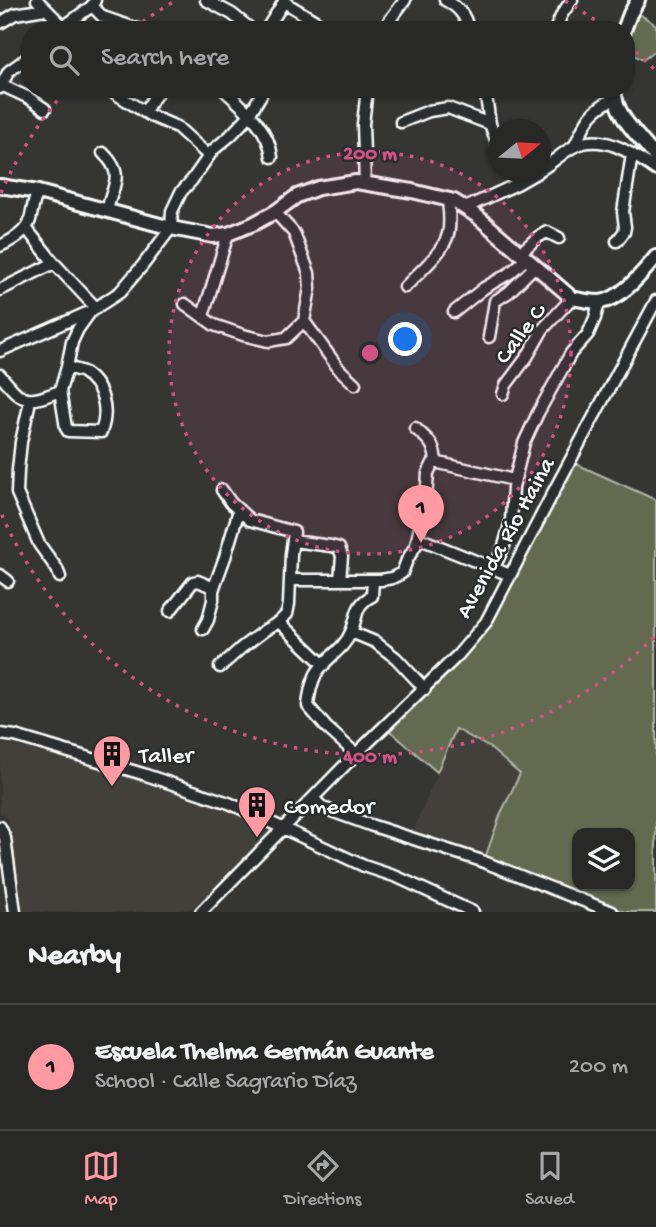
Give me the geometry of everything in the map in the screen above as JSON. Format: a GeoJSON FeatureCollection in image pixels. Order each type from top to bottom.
{"type":"FeatureCollection","features":[{"type":"Feature","properties":{"kind":"main road"},"geometry":{"type":"LineString","coordinates":[[627,21],[638,0]]}},
{"type":"Feature","properties":{"kind":"main road"},"geometry":{"type":"LineString","coordinates":[[615,98],[621,117],[651,143],[656,158]]}},
{"type":"Feature","properties":{"kind":"main road"},"geometry":{"type":"LineString","coordinates":[[0,186],[38,192],[171,228],[213,236],[228,234],[253,224],[297,196],[318,188],[356,182],[412,191],[454,201],[477,216],[572,298],[599,302],[610,299],[639,277],[656,257]]}},
{"type":"Feature","properties":{"kind":"street"},"geometry":{"type":"LineString","coordinates":[[37,0],[56,21]]}},
{"type":"Feature","properties":{"kind":"street"},"geometry":{"type":"LineString","coordinates":[[391,21],[405,0]]}},
{"type":"Feature","properties":{"kind":"street"},"geometry":{"type":"LineString","coordinates":[[445,0],[464,15],[466,21]]}},
{"type":"Feature","properties":{"kind":"street"},"geometry":{"type":"LineString","coordinates":[[559,21],[572,0]]}},
{"type":"Feature","properties":{"kind":"street"},"geometry":{"type":"LineString","coordinates":[[209,1],[241,21]]}},
{"type":"Feature","properties":{"kind":"street"},"geometry":{"type":"LineString","coordinates":[[272,21],[285,1],[316,21]]}},
{"type":"Feature","properties":{"kind":"street"},"geometry":{"type":"LineString","coordinates":[[71,21],[93,3],[103,17],[115,21]]}},
{"type":"Feature","properties":{"kind":"street"},"geometry":{"type":"LineString","coordinates":[[0,23],[15,14],[45,9]]}},
{"type":"Feature","properties":{"kind":"street"},"geometry":{"type":"LineString","coordinates":[[21,62],[9,71],[1,86],[21,95]]}},
{"type":"Feature","properties":{"kind":"street"},"geometry":{"type":"LineString","coordinates":[[29,98],[45,108]]}},
{"type":"Feature","properties":{"kind":"street"},"geometry":{"type":"LineString","coordinates":[[122,98],[144,112],[177,127],[209,156]]}},
{"type":"Feature","properties":{"kind":"street"},"geometry":{"type":"LineString","coordinates":[[144,112],[154,98]]}},
{"type":"Feature","properties":{"kind":"street"},"geometry":{"type":"LineString","coordinates":[[232,98],[264,132],[272,157]]}},
{"type":"Feature","properties":{"kind":"street"},"geometry":{"type":"LineString","coordinates":[[0,351],[93,309],[120,292],[171,228],[172,211],[181,192],[209,156],[249,115],[258,98]]}},
{"type":"Feature","properties":{"kind":"street"},"geometry":{"type":"LineString","coordinates":[[365,184],[363,124],[367,98]]}},
{"type":"Feature","properties":{"kind":"street"},"geometry":{"type":"LineString","coordinates":[[486,98],[489,119]]}},
{"type":"Feature","properties":{"kind":"street"},"geometry":{"type":"LineString","coordinates":[[575,145],[594,111],[608,98]]}},
{"type":"Feature","properties":{"kind":"street"},"geometry":{"type":"LineString","coordinates":[[401,122],[429,111],[448,108],[488,123]]}},
{"type":"Feature","properties":{"kind":"street"},"geometry":{"type":"LineString","coordinates":[[551,162],[575,145],[598,141],[632,154],[656,170]]}},
{"type":"Feature","properties":{"kind":"street"},"geometry":{"type":"LineString","coordinates":[[103,153],[111,161],[117,174],[107,211]]}},
{"type":"Feature","properties":{"kind":"street"},"geometry":{"type":"LineString","coordinates":[[617,241],[625,227],[623,212],[632,154]]}},
{"type":"Feature","properties":{"kind":"street"},"geometry":{"type":"LineString","coordinates":[[465,208],[520,182]]}},
{"type":"Feature","properties":{"kind":"street"},"geometry":{"type":"LineString","coordinates":[[0,246],[11,242],[26,228],[38,192]]}},
{"type":"Feature","properties":{"kind":"street"},"geometry":{"type":"LineString","coordinates":[[405,288],[447,239],[448,200]]}},
{"type":"Feature","properties":{"kind":"street"},"geometry":{"type":"LineString","coordinates":[[186,304],[214,325],[268,341],[286,338],[304,321],[310,288],[309,273],[294,233],[275,212]]}},
{"type":"Feature","properties":{"kind":"street"},"geometry":{"type":"LineString","coordinates":[[26,228],[93,309]]}},
{"type":"Feature","properties":{"kind":"street"},"geometry":{"type":"LineString","coordinates":[[489,337],[495,301],[509,292],[538,237],[548,232],[559,238]]}},
{"type":"Feature","properties":{"kind":"street"},"geometry":{"type":"LineString","coordinates":[[203,316],[228,234]]}},
{"type":"Feature","properties":{"kind":"street"},"geometry":{"type":"LineString","coordinates":[[454,312],[484,288],[527,260]]}},
{"type":"Feature","properties":{"kind":"street"},"geometry":{"type":"LineString","coordinates":[[0,289],[54,263]]}},
{"type":"Feature","properties":{"kind":"street","name":"Calle C"},"geometry":{"type":"LineString","coordinates":[[503,394],[506,385],[527,358],[543,329],[572,298]]}},
{"type":"Feature","properties":{"kind":"street","name":"Avenida Río Haina"},"geometry":{"type":"LineString","coordinates":[[201,912],[356,754],[425,689],[486,622],[656,301]]}},
{"type":"Feature","properties":{"kind":"street"},"geometry":{"type":"LineString","coordinates":[[494,568],[504,546],[510,521],[514,480],[524,443],[571,353],[596,318],[599,302]]}},
{"type":"Feature","properties":{"kind":"street"},"geometry":{"type":"LineString","coordinates":[[67,367],[83,372],[102,395],[105,405],[101,432],[68,431],[60,391],[72,342],[93,309]]}},
{"type":"Feature","properties":{"kind":"street"},"geometry":{"type":"LineString","coordinates":[[304,321],[339,369],[355,384]]}},
{"type":"Feature","properties":{"kind":"street"},"geometry":{"type":"LineString","coordinates":[[1,378],[23,399],[30,401],[60,391]]}},
{"type":"Feature","properties":{"kind":"street"},"geometry":{"type":"LineString","coordinates":[[30,401],[21,442],[18,493],[39,544],[57,569],[60,578]]}},
{"type":"Feature","properties":{"kind":"street"},"geometry":{"type":"LineString","coordinates":[[415,428],[434,447],[437,463]]}},
{"type":"Feature","properties":{"kind":"street"},"geometry":{"type":"LineString","coordinates":[[290,580],[373,580],[392,578],[402,573],[418,538],[428,473],[433,463],[514,480]]}},
{"type":"Feature","properties":{"kind":"street"},"geometry":{"type":"LineString","coordinates":[[222,490],[231,503],[250,520],[294,537],[339,548],[342,556],[340,580]]}},
{"type":"Feature","properties":{"kind":"street"},"geometry":{"type":"LineString","coordinates":[[203,629],[208,620],[214,588],[239,510]]}},
{"type":"Feature","properties":{"kind":"street"},"geometry":{"type":"LineString","coordinates":[[220,667],[287,614],[294,537]]}},
{"type":"Feature","properties":{"kind":"street"},"geometry":{"type":"LineString","coordinates":[[418,538],[510,575]]}},
{"type":"Feature","properties":{"kind":"street"},"geometry":{"type":"LineString","coordinates":[[356,754],[326,727],[308,706],[310,689],[317,672],[343,646],[351,632],[357,610],[372,596],[373,580]]}},
{"type":"Feature","properties":{"kind":"street"},"geometry":{"type":"LineString","coordinates":[[170,611],[193,582],[198,581],[214,588]]}},
{"type":"Feature","properties":{"kind":"street"},"geometry":{"type":"LineString","coordinates":[[279,622],[324,665]]}},
{"type":"Feature","properties":{"kind":"street"},"geometry":{"type":"LineString","coordinates":[[351,632],[386,650],[425,689]]}},
{"type":"Feature","properties":{"kind":"street"},"geometry":{"type":"LineString","coordinates":[[0,734],[15,736],[156,778],[229,803],[364,866],[397,877],[473,912]]}},
{"type":"Feature","properties":{"kind":"street"},"geometry":{"type":"LineString","coordinates":[[313,798],[323,808],[479,860],[612,912]]}},
{"type":"Feature","properties":{"kind":"street"},"geometry":{"type":"LineString","coordinates":[[0,827],[5,838],[15,912]]}},
{"type":"Feature","properties":{"kind":"shaded area"},"geometry":{"type":"Polygon","coordinates":[[[456,729],[490,748],[520,774],[501,813],[485,858],[412,834],[456,729]]]}},
{"type":"Feature","properties":{"kind":"shaded area"},"geometry":{"type":"Polygon","coordinates":[[[7,744],[146,776],[276,827],[192,908],[169,912],[22,912],[8,820],[4,814],[0,814],[0,745],[7,744]]]}},
{"type":"Feature","properties":{"kind":"green space"},"geometry":{"type":"Polygon","coordinates":[[[638,13],[656,25],[656,50],[643,60],[635,56],[635,21],[638,13]]]}},
{"type":"Feature","properties":{"kind":"green space"},"geometry":{"type":"Polygon","coordinates":[[[574,463],[656,500],[656,912],[626,912],[485,858],[501,813],[520,774],[490,748],[456,729],[437,772],[389,730],[461,659],[574,463]]]}},
{"type":"Feature","properties":{"kind":"place","name":"Escuela Thelma Germán Guante"},"geometry":{"type":"Point","coordinates":[421,543]}},
{"type":"Feature","properties":{"kind":"place","name":"Taller"},"geometry":{"type":"Point","coordinates":[112,788]}},
{"type":"Feature","properties":{"kind":"place","name":"Comedor"},"geometry":{"type":"Point","coordinates":[257,839]}}]}
